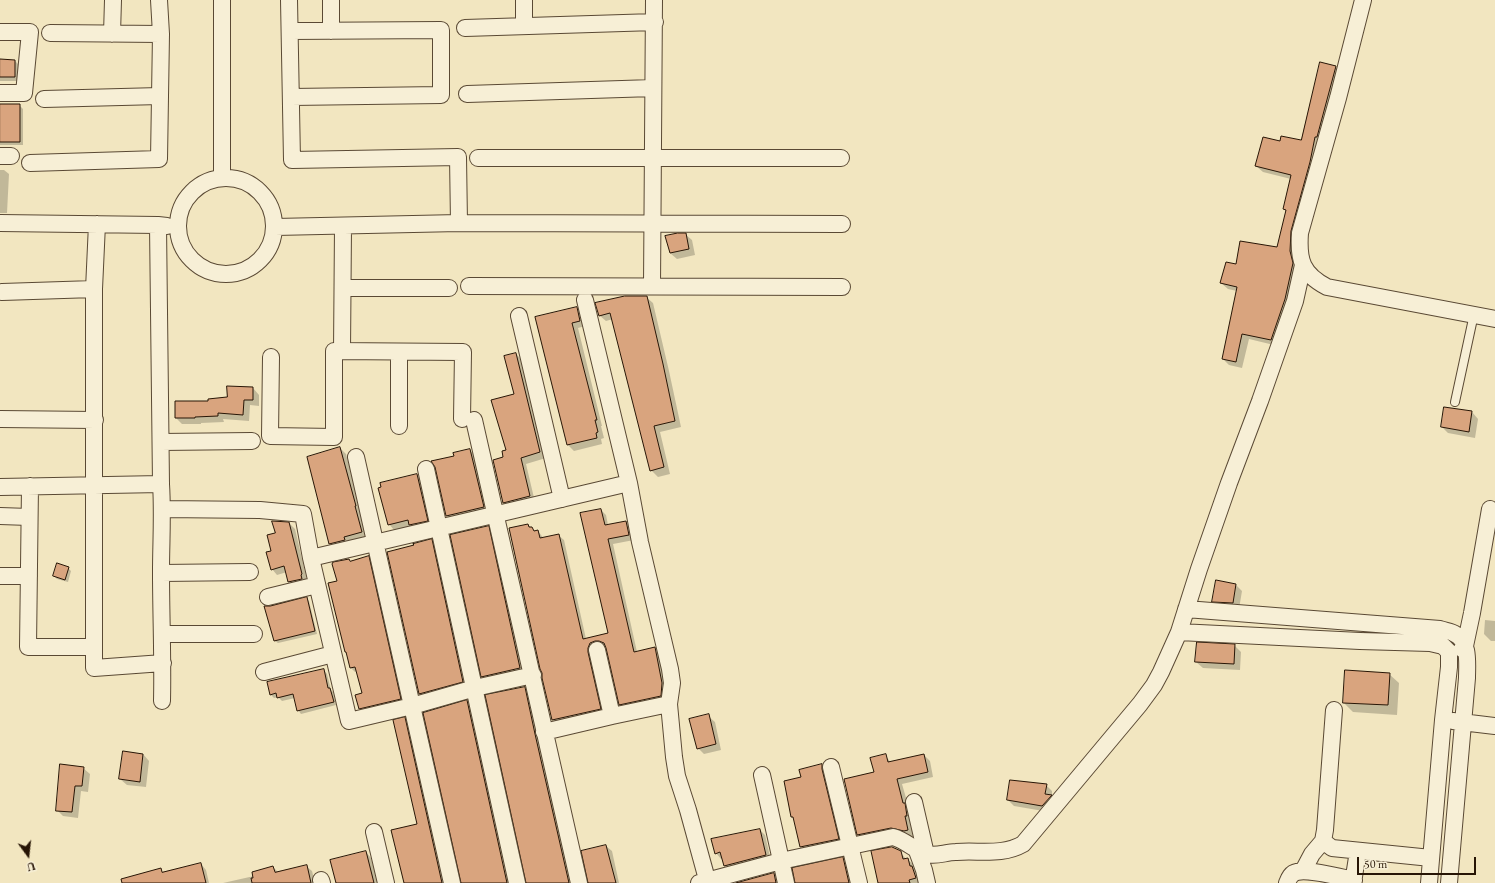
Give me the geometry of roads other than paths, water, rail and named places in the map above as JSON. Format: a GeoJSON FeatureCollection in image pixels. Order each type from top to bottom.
{"type":"FeatureCollection","features":[{"type":"Feature","properties":{"kind":"street"},"geometry":{"type":"LineString","coordinates":[[112,34],[113,0]]}},
{"type":"Feature","properties":{"kind":"street"},"geometry":{"type":"LineString","coordinates":[[30,163],[159,159],[161,34],[159,0]]}},
{"type":"Feature","properties":{"kind":"street"},"geometry":{"type":"LineString","coordinates":[[222,0],[222,177]]}},
{"type":"Feature","properties":{"kind":"street"},"geometry":{"type":"LineString","coordinates":[[289,0],[292,160],[458,157],[459,223]]}},
{"type":"Feature","properties":{"kind":"street"},"geometry":{"type":"LineString","coordinates":[[331,0],[331,31]]}},
{"type":"Feature","properties":{"kind":"street"},"geometry":{"type":"LineString","coordinates":[[524,0],[524,26]]}},
{"type":"Feature","properties":{"kind":"street"},"geometry":{"type":"LineString","coordinates":[[652,286],[654,0]]}},
{"type":"Feature","properties":{"kind":"street"},"geometry":{"type":"LineString","coordinates":[[1364,0],[1300,234],[1300,257],[1303,265],[1318,282],[1327,287],[1495,319]]}},
{"type":"Feature","properties":{"kind":"street"},"geometry":{"type":"LineString","coordinates":[[465,28],[655,22]]}},
{"type":"Feature","properties":{"kind":"street"},"geometry":{"type":"LineString","coordinates":[[290,31],[441,30],[441,96],[291,97]]}},
{"type":"Feature","properties":{"kind":"street"},"geometry":{"type":"LineString","coordinates":[[0,32],[30,32],[24,93],[0,93]]}},
{"type":"Feature","properties":{"kind":"street"},"geometry":{"type":"LineString","coordinates":[[50,34],[161,34]]}},
{"type":"Feature","properties":{"kind":"street"},"geometry":{"type":"LineString","coordinates":[[467,94],[653,88]]}},
{"type":"Feature","properties":{"kind":"street"},"geometry":{"type":"LineString","coordinates":[[44,98],[160,96]]}},
{"type":"Feature","properties":{"kind":"street"},"geometry":{"type":"LineString","coordinates":[[478,158],[841,158]]}},
{"type":"Feature","properties":{"kind":"street"},"geometry":{"type":"LineString","coordinates":[[222,177],[237,178],[250,183],[262,192],[270,204],[274,217],[275,228],[269,249],[257,263],[242,272],[224,274],[206,270],[191,260],[181,245],[177,228],[180,209],[190,193],[204,182],[222,177]]}},
{"type":"Feature","properties":{"kind":"street"},"geometry":{"type":"LineString","coordinates":[[0,223],[158,225],[177,228]]}},
{"type":"Feature","properties":{"kind":"street"},"geometry":{"type":"LineString","coordinates":[[275,228],[459,223],[842,224]]}},
{"type":"Feature","properties":{"kind":"street"},"geometry":{"type":"LineString","coordinates":[[97,224],[94,289],[94,668],[163,663]]}},
{"type":"Feature","properties":{"kind":"street"},"geometry":{"type":"LineString","coordinates":[[158,225],[161,484],[163,509],[161,573],[163,634],[162,701]]}},
{"type":"Feature","properties":{"kind":"street"},"geometry":{"type":"LineString","coordinates":[[342,352],[343,227]]}},
{"type":"Feature","properties":{"kind":"street"},"geometry":{"type":"LineString","coordinates":[[585,300],[629,483],[640,542],[670,669],[671,693],[669,704],[677,776],[688,810],[704,882],[781,861],[893,838],[900,839],[921,852],[935,856],[956,852],[1004,852],[1023,844],[1145,698],[1161,672],[1179,632],[1224,497],[1295,301],[1303,265]]}},
{"type":"Feature","properties":{"kind":"street"},"geometry":{"type":"LineString","coordinates":[[469,286],[842,286]]}},
{"type":"Feature","properties":{"kind":"street"},"geometry":{"type":"LineString","coordinates":[[343,288],[449,288]]}},
{"type":"Feature","properties":{"kind":"street"},"geometry":{"type":"LineString","coordinates":[[2,292],[94,289]]}},
{"type":"Feature","properties":{"kind":"street"},"geometry":{"type":"LineString","coordinates":[[519,316],[562,499]]}},
{"type":"Feature","properties":{"kind":"street"},"geometry":{"type":"LineString","coordinates":[[270,356],[270,436],[334,437],[334,352],[463,352],[468,419],[496,514],[579,883]]}},
{"type":"Feature","properties":{"kind":"street"},"geometry":{"type":"LineString","coordinates":[[399,352],[399,426]]}},
{"type":"Feature","properties":{"kind":"street"},"geometry":{"type":"LineString","coordinates":[[0,419],[95,420]]}},
{"type":"Feature","properties":{"kind":"street"},"geometry":{"type":"LineString","coordinates":[[161,442],[252,441]]}},
{"type":"Feature","properties":{"kind":"street"},"geometry":{"type":"LineString","coordinates":[[356,457],[452,883]]}},
{"type":"Feature","properties":{"kind":"street"},"geometry":{"type":"LineString","coordinates":[[426,469],[518,883]]}},
{"type":"Feature","properties":{"kind":"street"},"geometry":{"type":"LineString","coordinates":[[311,558],[629,483]]}},
{"type":"Feature","properties":{"kind":"street"},"geometry":{"type":"LineString","coordinates":[[0,487],[161,484]]}},
{"type":"Feature","properties":{"kind":"street"},"geometry":{"type":"LineString","coordinates":[[30,486],[28,647],[94,647]]}},
{"type":"Feature","properties":{"kind":"street"},"geometry":{"type":"LineString","coordinates":[[163,509],[260,510],[303,514],[317,585],[349,721],[412,706],[475,688],[533,675]]}},
{"type":"Feature","properties":{"kind":"street"},"geometry":{"type":"LineString","coordinates":[[1449,652],[1460,650],[1465,646],[1490,509]]}},
{"type":"Feature","properties":{"kind":"street"},"geometry":{"type":"LineString","coordinates":[[0,516],[29,517]]}},
{"type":"Feature","properties":{"kind":"street"},"geometry":{"type":"LineString","coordinates":[[161,573],[250,572]]}},
{"type":"Feature","properties":{"kind":"street"},"geometry":{"type":"LineString","coordinates":[[0,576],[29,576]]}},
{"type":"Feature","properties":{"kind":"street"},"geometry":{"type":"LineString","coordinates":[[268,597],[317,585]]}},
{"type":"Feature","properties":{"kind":"street"},"geometry":{"type":"LineString","coordinates":[[1186,609],[1440,630],[1456,634],[1462,639],[1467,658],[1449,883]]}},
{"type":"Feature","properties":{"kind":"street"},"geometry":{"type":"LineString","coordinates":[[1360,641],[1364,624]]}},
{"type":"Feature","properties":{"kind":"street"},"geometry":{"type":"LineString","coordinates":[[1179,632],[1430,643],[1443,646],[1449,652],[1449,667],[1429,883]]}},
{"type":"Feature","properties":{"kind":"street"},"geometry":{"type":"LineString","coordinates":[[163,634],[254,634]]}},
{"type":"Feature","properties":{"kind":"street"},"geometry":{"type":"LineString","coordinates":[[597,650],[612,716]]}},
{"type":"Feature","properties":{"kind":"street"},"geometry":{"type":"LineString","coordinates":[[264,672],[334,654]]}},
{"type":"Feature","properties":{"kind":"street"},"geometry":{"type":"LineString","coordinates":[[544,732],[669,704]]}},
{"type":"Feature","properties":{"kind":"street"},"geometry":{"type":"LineString","coordinates":[[1303,871],[1312,854],[1323,841],[1334,710]]}},
{"type":"Feature","properties":{"kind":"street"},"geometry":{"type":"LineString","coordinates":[[1443,720],[1495,726]]}},
{"type":"Feature","properties":{"kind":"street"},"geometry":{"type":"LineString","coordinates":[[831,767],[859,883]]}},
{"type":"Feature","properties":{"kind":"street"},"geometry":{"type":"LineString","coordinates":[[762,775],[786,883]]}},
{"type":"Feature","properties":{"kind":"street"},"geometry":{"type":"LineString","coordinates":[[914,802],[927,883]]}},
{"type":"Feature","properties":{"kind":"street"},"geometry":{"type":"LineString","coordinates":[[374,832],[386,883]]}},
{"type":"Feature","properties":{"kind":"street"},"geometry":{"type":"LineString","coordinates":[[1323,841],[1332,848],[1431,858]]}},
{"type":"Feature","properties":{"kind":"street"},"geometry":{"type":"LineString","coordinates":[[1287,883],[1290,875],[1303,871],[1354,881],[1358,851]]}},
{"type":"Feature","properties":{"kind":"lane"},"geometry":{"type":"LineString","coordinates":[[1455,402],[1474,314]]}}]}
